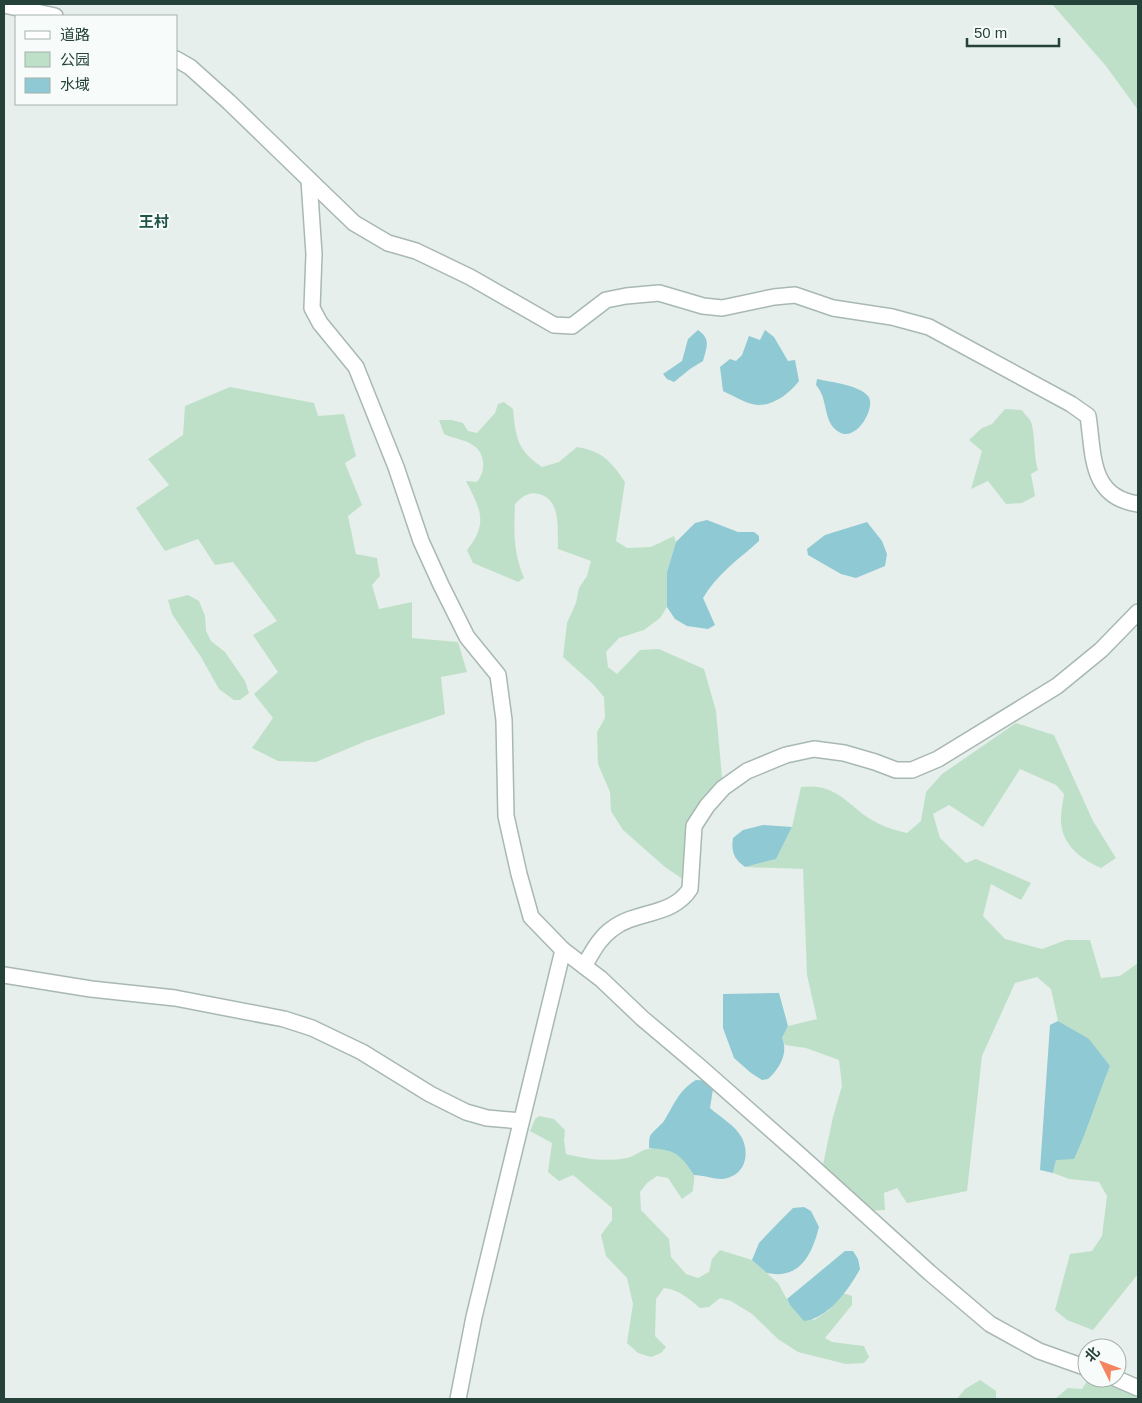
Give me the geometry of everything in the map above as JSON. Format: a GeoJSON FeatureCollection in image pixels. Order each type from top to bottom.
{"type":"FeatureCollection","features":[{"type":"Feature","properties":{"kind":"street"},"geometry":{"type":"LineString","coordinates":[[4,5],[50,15]]}},
{"type":"Feature","properties":{"kind":"street"},"geometry":{"type":"LineString","coordinates":[[178,60],[190,67],[229,102],[354,223],[388,243],[416,251],[470,277],[554,324],[572,326],[606,300],[659,293],[703,306],[722,308],[774,297],[795,295],[833,308],[892,317],[929,327],[1071,404],[1088,416],[1094,464],[1100,482],[1113,495],[1126,502],[1138,504]]}},
{"type":"Feature","properties":{"kind":"street"},"geometry":{"type":"LineString","coordinates":[[309,180],[314,254],[312,308],[320,323],[356,367],[396,467],[421,541],[441,585],[467,637],[498,675],[504,720],[506,816],[531,917],[562,950],[601,979],[642,1018],[700,1067],[930,1273],[990,1324],[1039,1351],[1077,1364]]}},
{"type":"Feature","properties":{"kind":"street"},"geometry":{"type":"LineString","coordinates":[[584,966],[600,940],[612,928],[626,921],[657,913],[677,904],[686,897],[690,889],[694,826],[707,806],[723,788],[747,771],[786,755],[814,749],[844,753],[896,770],[912,770],[938,759],[1057,686],[1101,650],[1138,612]]}},
{"type":"Feature","properties":{"kind":"street"},"geometry":{"type":"LineString","coordinates":[[458,1399],[474,1317],[562,950]]}},
{"type":"Feature","properties":{"kind":"street"},"geometry":{"type":"LineString","coordinates":[[4,975],[90,990],[175,998],[284,1019],[312,1028],[362,1052],[430,1094],[466,1112],[487,1118],[521,1121]]}},
{"type":"Feature","properties":{"kind":"green space"},"geometry":{"type":"Polygon","coordinates":[[[1052,4],[1138,4],[1138,110],[1106,66],[1052,4]]]}},
{"type":"Feature","properties":{"kind":"green space"},"geometry":{"type":"Polygon","coordinates":[[[230,387],[314,403],[318,416],[344,414],[356,456],[345,463],[362,505],[348,516],[356,554],[377,558],[380,576],[372,585],[379,609],[412,602],[412,638],[458,642],[467,672],[441,677],[445,714],[366,741],[316,762],[278,761],[252,748],[273,718],[254,694],[278,672],[253,635],[277,621],[233,562],[215,565],[198,539],[165,551],[136,508],[169,485],[148,459],[183,435],[185,406],[230,387]]]}},
{"type":"Feature","properties":{"kind":"green space"},"geometry":{"type":"Polygon","coordinates":[[[504,402],[513,409],[517,436],[523,449],[527,455],[542,467],[559,462],[577,447],[599,454],[615,468],[625,482],[616,541],[627,548],[651,547],[674,536],[676,542],[667,572],[667,607],[660,618],[644,630],[619,638],[606,652],[608,667],[617,674],[640,650],[659,649],[704,669],[716,711],[723,788],[694,826],[690,884],[665,867],[623,830],[611,811],[610,792],[598,764],[597,732],[605,718],[604,697],[593,684],[563,657],[567,623],[576,603],[579,588],[587,576],[591,561],[558,549],[557,517],[552,502],[546,497],[532,493],[526,495],[515,504],[515,542],[524,578],[518,582],[473,563],[467,550],[478,532],[480,516],[466,481],[477,482],[483,467],[482,456],[476,447],[471,444],[444,434],[439,420],[452,420],[463,423],[468,431],[477,433],[495,413],[498,404],[504,402]]]}},
{"type":"Feature","properties":{"kind":"green space"},"geometry":{"type":"Polygon","coordinates":[[[1005,409],[1022,410],[1032,425],[1038,470],[1031,474],[1035,496],[1022,503],[1006,504],[988,481],[971,489],[982,451],[969,440],[982,428],[992,424],[1005,409]]]}},
{"type":"Feature","properties":{"kind":"green space"},"geometry":{"type":"Polygon","coordinates":[[[188,595],[199,601],[205,616],[206,631],[211,641],[225,652],[245,681],[249,693],[240,700],[234,700],[219,689],[201,657],[172,614],[168,600],[188,595]]]}},
{"type":"Feature","properties":{"kind":"green space"},"geometry":{"type":"Polygon","coordinates":[[[1016,723],[1054,735],[1093,821],[1116,858],[1101,868],[1079,855],[1068,842],[1062,827],[1061,815],[1064,794],[1056,785],[1020,769],[983,827],[949,805],[933,814],[940,838],[966,863],[976,859],[1031,883],[1021,900],[991,884],[983,916],[1005,939],[1042,949],[1066,940],[1090,940],[1101,978],[1120,976],[1138,963],[1138,1274],[1093,1330],[1067,1320],[1055,1310],[1070,1254],[1092,1251],[1102,1236],[1107,1196],[1099,1182],[1069,1179],[1053,1173],[1056,1160],[1098,1095],[1110,1066],[1088,1039],[1058,1021],[1051,989],[1037,977],[1015,983],[982,1056],[967,1191],[907,1203],[897,1188],[884,1193],[885,1210],[861,1211],[821,1174],[833,1117],[842,1086],[839,1060],[806,1048],[785,1045],[782,1038],[788,1026],[817,1019],[807,975],[803,869],[745,867],[776,859],[792,827],[801,787],[812,786],[830,790],[872,820],[886,827],[907,833],[921,821],[926,792],[942,774],[1016,723]]]}},
{"type":"Feature","properties":{"kind":"green space"},"geometry":{"type":"Polygon","coordinates":[[[539,1116],[554,1119],[565,1130],[566,1154],[589,1159],[612,1160],[627,1158],[654,1148],[669,1151],[682,1158],[688,1163],[694,1175],[693,1191],[682,1199],[668,1178],[657,1176],[647,1183],[640,1192],[641,1210],[669,1239],[671,1257],[686,1274],[698,1278],[709,1272],[712,1259],[720,1250],[752,1260],[778,1283],[790,1305],[814,1320],[828,1311],[843,1293],[852,1296],[852,1305],[825,1338],[832,1342],[864,1346],[869,1357],[864,1363],[846,1364],[798,1352],[778,1339],[752,1314],[731,1301],[720,1298],[709,1307],[700,1308],[680,1293],[664,1288],[656,1299],[655,1336],[666,1347],[661,1353],[651,1357],[638,1353],[627,1343],[633,1304],[627,1278],[606,1256],[601,1235],[612,1220],[612,1208],[573,1175],[559,1181],[548,1172],[552,1143],[530,1131],[535,1119],[539,1116]]]}},
{"type":"Feature","properties":{"kind":"green space"},"geometry":{"type":"Polygon","coordinates":[[[980,1380],[996,1391],[996,1399],[957,1399],[965,1389],[980,1380]]]}},
{"type":"Feature","properties":{"kind":"green space"},"geometry":{"type":"Polygon","coordinates":[[[1127,1383],[1138,1388],[1138,1399],[1055,1399],[1068,1388],[1127,1388],[1127,1383]]]}},
{"type":"Feature","properties":{"kind":"water"},"geometry":{"type":"Polygon","coordinates":[[[698,330],[705,337],[707,344],[703,361],[674,382],[667,379],[663,374],[682,361],[688,339],[698,330]]]}},
{"type":"Feature","properties":{"kind":"water"},"geometry":{"type":"Polygon","coordinates":[[[765,330],[774,337],[788,361],[795,360],[799,381],[779,399],[759,405],[745,402],[723,391],[720,367],[730,359],[736,361],[742,355],[749,336],[760,340],[765,330]]]}},
{"type":"Feature","properties":{"kind":"water"},"geometry":{"type":"Polygon","coordinates":[[[817,379],[858,389],[868,396],[870,408],[867,415],[852,433],[845,434],[839,432],[830,422],[823,397],[816,385],[817,379]]]}},
{"type":"Feature","properties":{"kind":"water"},"geometry":{"type":"Polygon","coordinates":[[[707,520],[738,532],[754,532],[759,536],[759,541],[722,574],[703,598],[715,625],[708,629],[687,626],[675,619],[667,607],[667,572],[676,542],[695,523],[707,520]]]}},
{"type":"Feature","properties":{"kind":"water"},"geometry":{"type":"Polygon","coordinates":[[[867,522],[882,541],[887,554],[885,566],[856,578],[841,574],[808,555],[807,549],[825,535],[867,522]]]}},
{"type":"Feature","properties":{"kind":"water"},"geometry":{"type":"Polygon","coordinates":[[[763,825],[792,827],[776,859],[745,867],[734,855],[732,847],[733,838],[743,830],[763,825]]]}},
{"type":"Feature","properties":{"kind":"water"},"geometry":{"type":"Polygon","coordinates":[[[779,993],[788,1026],[782,1038],[784,1055],[772,1075],[768,1079],[762,1080],[734,1058],[723,1028],[723,994],[779,993]]]}},
{"type":"Feature","properties":{"kind":"water"},"geometry":{"type":"Polygon","coordinates":[[[1058,1021],[1089,1039],[1110,1066],[1074,1159],[1056,1160],[1053,1173],[1040,1170],[1050,1025],[1058,1021]]]}},
{"type":"Feature","properties":{"kind":"water"},"geometry":{"type":"Polygon","coordinates":[[[696,1080],[711,1081],[713,1089],[710,1108],[736,1130],[745,1145],[746,1152],[743,1165],[740,1170],[729,1177],[719,1179],[694,1175],[685,1162],[676,1154],[665,1150],[649,1148],[650,1136],[664,1121],[685,1089],[696,1080]]]}},
{"type":"Feature","properties":{"kind":"water"},"geometry":{"type":"Polygon","coordinates":[[[804,1207],[811,1211],[819,1227],[813,1247],[803,1263],[796,1269],[788,1273],[767,1273],[752,1260],[759,1243],[793,1208],[804,1207]]]}},
{"type":"Feature","properties":{"kind":"water"},"geometry":{"type":"Polygon","coordinates":[[[845,1251],[853,1251],[858,1259],[860,1269],[844,1293],[830,1309],[813,1319],[804,1321],[787,1299],[845,1251]]]}},
{"type":"Feature","properties":{"kind":"district","name":"王村"},"geometry":{"type":"Point","coordinates":[154,222]}}]}
